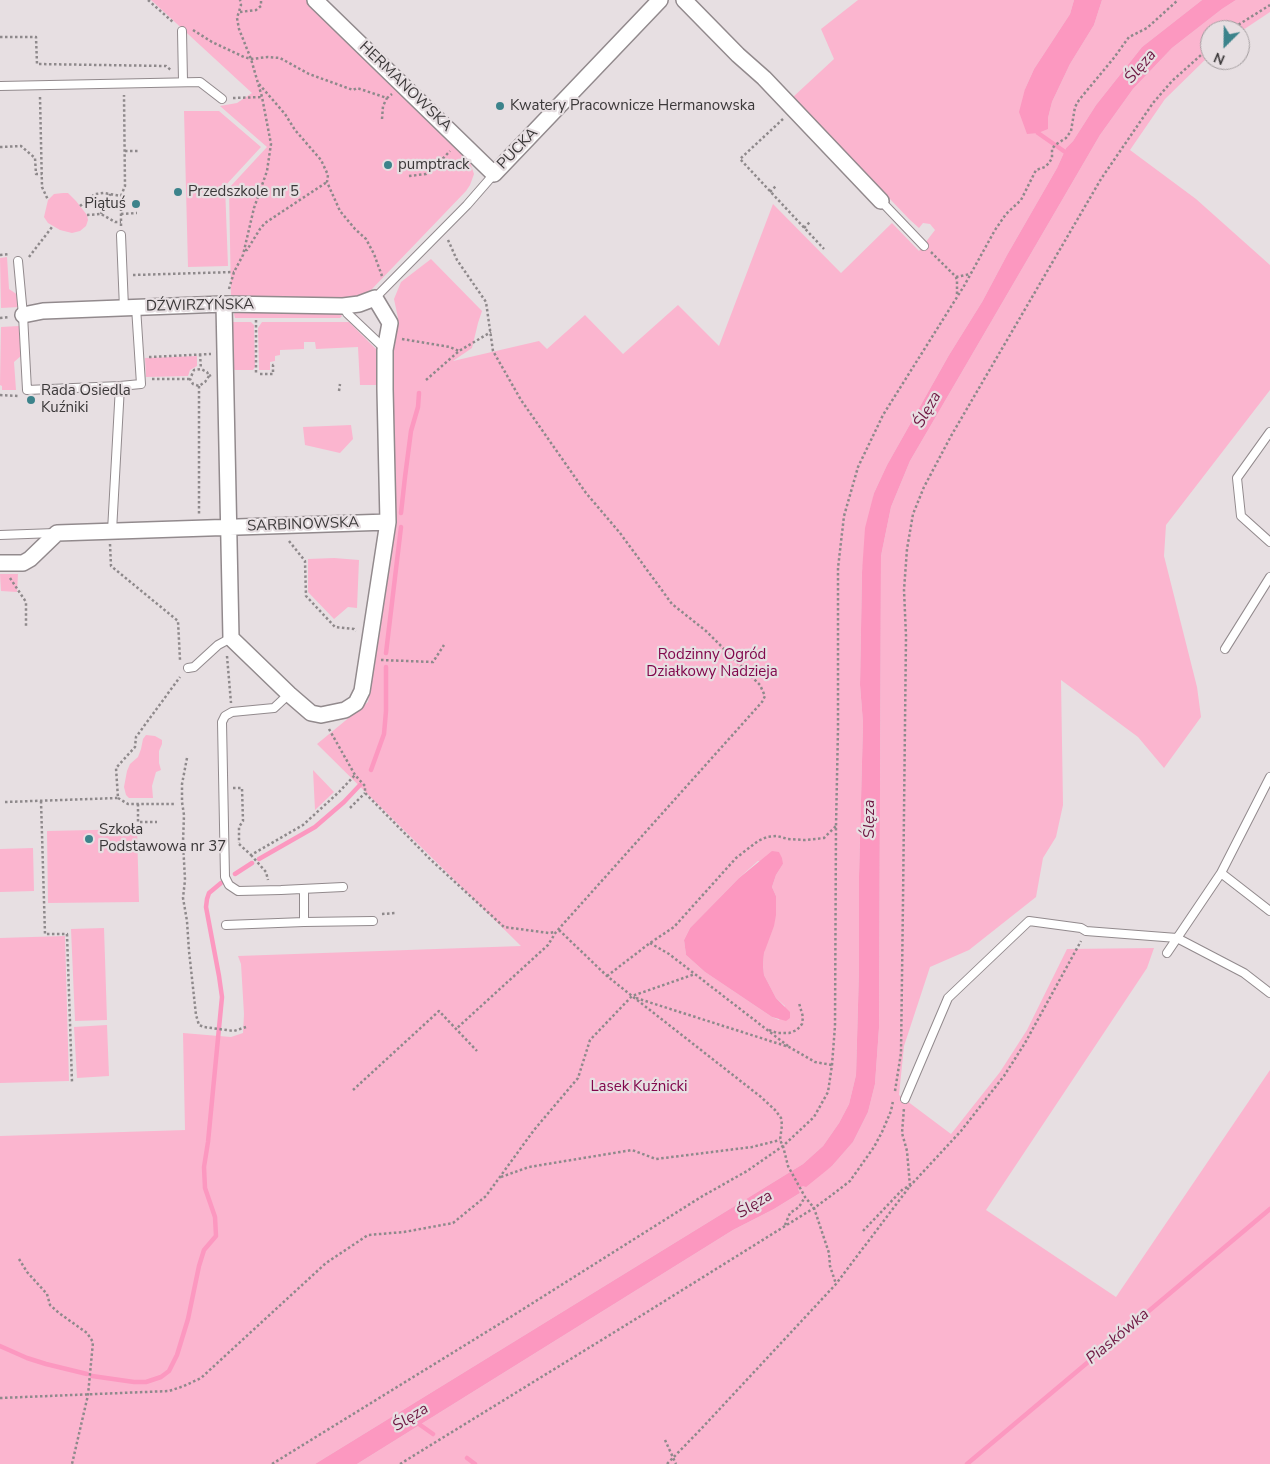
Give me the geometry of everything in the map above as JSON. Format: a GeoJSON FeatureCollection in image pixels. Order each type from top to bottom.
{"type":"FeatureCollection","features":[{"type":"Feature","properties":{"kind":"street","name":"HERMANOWSKA"},"geometry":{"type":"LineString","coordinates":[[315,0],[494,174]]}},
{"type":"Feature","properties":{"kind":"street","name":"PUCKA"},"geometry":{"type":"LineString","coordinates":[[494,174],[660,0]]}},
{"type":"Feature","properties":{"kind":"street"},"geometry":{"type":"LineString","coordinates":[[684,0],[738,55],[764,78],[881,201]]}},
{"type":"Feature","properties":{"kind":"street"},"geometry":{"type":"LineString","coordinates":[[224,304],[228,640],[311,712],[321,715],[345,710],[356,703],[362,691],[388,522],[385,389],[390,323],[375,298]]}},
{"type":"Feature","properties":{"kind":"street","name":"DŹWIRZYŃSKA"},"geometry":{"type":"LineString","coordinates":[[23,315],[43,311],[224,304],[343,306],[359,304],[375,298]]}},
{"type":"Feature","properties":{"kind":"street","name":"SARBINOWSKA"},"geometry":{"type":"LineString","coordinates":[[57,533],[111,535],[199,529],[388,522]]}},
{"type":"Feature","properties":{"kind":"street"},"geometry":{"type":"LineString","coordinates":[[0,563],[23,563],[30,559],[57,533]]}},
{"type":"Feature","properties":{"kind":"lane"},"geometry":{"type":"LineString","coordinates":[[183,78],[185,28]]}},
{"type":"Feature","properties":{"kind":"lane"},"geometry":{"type":"LineString","coordinates":[[0,86],[124,83],[183,78],[200,82],[222,99]]}},
{"type":"Feature","properties":{"kind":"lane","name":"PUCKA"},"geometry":{"type":"LineString","coordinates":[[375,298],[494,174]]}},
{"type":"Feature","properties":{"kind":"lane"},"geometry":{"type":"LineString","coordinates":[[881,201],[924,246]]}},
{"type":"Feature","properties":{"kind":"lane"},"geometry":{"type":"LineString","coordinates":[[18,261],[27,390],[141,384],[140,357],[130,307],[121,235]]}},
{"type":"Feature","properties":{"kind":"lane"},"geometry":{"type":"LineString","coordinates":[[343,306],[347,313],[387,344]]}},
{"type":"Feature","properties":{"kind":"lane"},"geometry":{"type":"LineString","coordinates":[[111,535],[120,386]]}},
{"type":"Feature","properties":{"kind":"lane"},"geometry":{"type":"LineString","coordinates":[[1270,432],[1237,478],[1241,516],[1270,542]]}},
{"type":"Feature","properties":{"kind":"lane"},"geometry":{"type":"LineString","coordinates":[[0,535],[57,533]]}},
{"type":"Feature","properties":{"kind":"lane"},"geometry":{"type":"LineString","coordinates":[[1225,649],[1267,590],[1270,577]]}},
{"type":"Feature","properties":{"kind":"lane"},"geometry":{"type":"LineString","coordinates":[[184,668],[194,667],[218,645],[228,640]]}},
{"type":"Feature","properties":{"kind":"lane"},"geometry":{"type":"LineString","coordinates":[[289,694],[274,708],[232,712],[225,716],[221,726],[225,877],[232,888],[238,891],[344,887]]}},
{"type":"Feature","properties":{"kind":"lane"},"geometry":{"type":"LineString","coordinates":[[1167,953],[1222,873],[1270,777]]}},
{"type":"Feature","properties":{"kind":"lane"},"geometry":{"type":"LineString","coordinates":[[1222,873],[1270,911]]}},
{"type":"Feature","properties":{"kind":"lane"},"geometry":{"type":"LineString","coordinates":[[304,889],[304,922]]}},
{"type":"Feature","properties":{"kind":"lane"},"geometry":{"type":"LineString","coordinates":[[226,925],[373,921]]}},
{"type":"Feature","properties":{"kind":"lane"},"geometry":{"type":"LineString","coordinates":[[905,1099],[948,998],[1029,921],[1081,928],[1086,931],[1177,938],[1244,973],[1270,993]]}},
{"type":"Feature","properties":{"kind":"path"},"geometry":{"type":"LineString","coordinates":[[148,0],[174,23],[233,53],[251,59],[280,58],[308,74],[324,80],[353,90],[356,88],[387,98]]}},
{"type":"Feature","properties":{"kind":"path"},"geometry":{"type":"LineString","coordinates":[[224,304],[234,272],[245,250],[254,208],[267,170],[271,144],[262,97],[251,59],[239,29],[237,18],[240,12],[240,0]]}},
{"type":"Feature","properties":{"kind":"path"},"geometry":{"type":"LineString","coordinates":[[240,12],[256,10],[261,6],[261,0]]}},
{"type":"Feature","properties":{"kind":"path"},"geometry":{"type":"LineString","coordinates":[[272,1464],[700,1198],[747,1171],[784,1146],[814,1117],[820,1108],[828,1092],[835,1026],[838,568],[844,516],[858,467],[883,415],[995,230],[1006,214],[1021,200],[1036,170],[1045,167],[1049,163],[1052,158],[1052,149],[1055,145],[1066,138],[1071,131],[1075,108],[1079,100],[1129,37],[1147,28],[1178,0]]}},
{"type":"Feature","properties":{"kind":"path"},"geometry":{"type":"LineString","coordinates":[[1246,20],[1270,5]]}},
{"type":"Feature","properties":{"kind":"path"},"geometry":{"type":"LineString","coordinates":[[0,37],[36,37],[37,64],[166,66],[183,78]]}},
{"type":"Feature","properties":{"kind":"path"},"geometry":{"type":"LineString","coordinates":[[400,1464],[814,1208],[850,1181],[874,1147],[890,1112],[901,1053],[906,636],[904,590],[907,549],[914,514],[924,487],[951,436],[1102,179],[1153,103],[1172,81],[1200,56]]}},
{"type":"Feature","properties":{"kind":"path"},"geometry":{"type":"LineString","coordinates":[[121,235],[120,196],[125,186],[124,83]]}},
{"type":"Feature","properties":{"kind":"path"},"geometry":{"type":"LineString","coordinates":[[258,83],[285,114],[295,130],[320,160],[328,176],[327,182],[340,211],[366,240],[378,262],[383,279],[388,284]]}},
{"type":"Feature","properties":{"kind":"path"},"geometry":{"type":"LineString","coordinates":[[382,119],[383,106],[387,98],[402,84]]}},
{"type":"Feature","properties":{"kind":"path"},"geometry":{"type":"LineString","coordinates":[[222,99],[262,97]]}},
{"type":"Feature","properties":{"kind":"path"},"geometry":{"type":"LineString","coordinates":[[41,105],[42,187],[48,200]]}},
{"type":"Feature","properties":{"kind":"path"},"geometry":{"type":"LineString","coordinates":[[793,109],[740,159],[824,249]]}},
{"type":"Feature","properties":{"kind":"path"},"geometry":{"type":"LineString","coordinates":[[409,176],[426,174],[432,170],[460,141]]}},
{"type":"Feature","properties":{"kind":"path"},"geometry":{"type":"LineString","coordinates":[[0,147],[20,146],[35,158],[36,174],[42,174]]}},
{"type":"Feature","properties":{"kind":"path"},"geometry":{"type":"LineString","coordinates":[[125,151],[139,151]]}},
{"type":"Feature","properties":{"kind":"path"},"geometry":{"type":"LineString","coordinates":[[245,250],[247,250],[265,223],[327,182]]}},
{"type":"Feature","properties":{"kind":"path"},"geometry":{"type":"LineString","coordinates":[[770,192],[776,186]]}},
{"type":"Feature","properties":{"kind":"path"},"geometry":{"type":"LineString","coordinates":[[80,206],[95,194],[120,196]]}},
{"type":"Feature","properties":{"kind":"path"},"geometry":{"type":"LineString","coordinates":[[101,214],[110,194]]}},
{"type":"Feature","properties":{"kind":"path"},"geometry":{"type":"LineString","coordinates":[[121,214],[137,213]]}},
{"type":"Feature","properties":{"kind":"path"},"geometry":{"type":"LineString","coordinates":[[87,215],[101,214],[114,222],[121,222]]}},
{"type":"Feature","properties":{"kind":"path"},"geometry":{"type":"LineString","coordinates":[[804,228],[810,222]]}},
{"type":"Feature","properties":{"kind":"path"},"geometry":{"type":"LineString","coordinates":[[32,253],[52,227]]}},
{"type":"Feature","properties":{"kind":"path"},"geometry":{"type":"LineString","coordinates":[[440,232],[448,240],[457,260],[486,302],[493,351],[521,400],[586,493],[620,533],[672,604],[706,631],[760,686],[765,696],[762,702],[557,931],[548,945],[456,1029]]}},
{"type":"Feature","properties":{"kind":"path"},"geometry":{"type":"LineString","coordinates":[[924,246],[956,277],[957,295]]}},
{"type":"Feature","properties":{"kind":"path"},"geometry":{"type":"LineString","coordinates":[[129,275],[234,272]]}},
{"type":"Feature","properties":{"kind":"path"},"geometry":{"type":"LineString","coordinates":[[956,277],[970,274]]}},
{"type":"Feature","properties":{"kind":"path"},"geometry":{"type":"LineString","coordinates":[[256,320],[256,374]]}},
{"type":"Feature","properties":{"kind":"path"},"geometry":{"type":"LineString","coordinates":[[426,380],[459,351],[491,332]]}},
{"type":"Feature","properties":{"kind":"path"},"geometry":{"type":"LineString","coordinates":[[387,344],[450,347],[459,351]]}},
{"type":"Feature","properties":{"kind":"path"},"geometry":{"type":"LineString","coordinates":[[200,354],[201,369]]}},
{"type":"Feature","properties":{"kind":"path"},"geometry":{"type":"LineString","coordinates":[[140,357],[225,354]]}},
{"type":"Feature","properties":{"kind":"path"},"geometry":{"type":"LineString","coordinates":[[260,374],[273,374],[273,365],[276,365]]}},
{"type":"Feature","properties":{"kind":"path"},"geometry":{"type":"LineString","coordinates":[[190,379],[194,370],[201,369],[207,372],[209,376]]}},
{"type":"Feature","properties":{"kind":"path"},"geometry":{"type":"LineString","coordinates":[[209,376],[226,375]]}},
{"type":"Feature","properties":{"kind":"path"},"geometry":{"type":"LineString","coordinates":[[190,379],[193,384],[199,386],[206,382],[209,376]]}},
{"type":"Feature","properties":{"kind":"path"},"geometry":{"type":"LineString","coordinates":[[141,380],[190,379]]}},
{"type":"Feature","properties":{"kind":"path"},"geometry":{"type":"LineString","coordinates":[[339,391],[340,384]]}},
{"type":"Feature","properties":{"kind":"path"},"geometry":{"type":"LineString","coordinates":[[199,386],[199,529]]}},
{"type":"Feature","properties":{"kind":"path"},"geometry":{"type":"LineString","coordinates":[[282,526],[283,532],[304,561],[306,596],[335,627],[354,629],[364,641],[370,642]]}},
{"type":"Feature","properties":{"kind":"path"},"geometry":{"type":"LineString","coordinates":[[111,535],[111,566],[178,621],[184,668],[180,677],[136,737],[135,747],[116,768],[118,798]]}},
{"type":"Feature","properties":{"kind":"path"},"geometry":{"type":"LineString","coordinates":[[26,602],[26,626]]}},
{"type":"Feature","properties":{"kind":"path"},"geometry":{"type":"LineString","coordinates":[[228,640],[232,712]]}},
{"type":"Feature","properties":{"kind":"path"},"geometry":{"type":"LineString","coordinates":[[367,659],[433,662],[444,645]]}},
{"type":"Feature","properties":{"kind":"path"},"geometry":{"type":"LineString","coordinates":[[321,715],[355,775],[366,786],[365,793],[350,808]]}},
{"type":"Feature","properties":{"kind":"path"},"geometry":{"type":"LineString","coordinates":[[187,758],[182,784],[184,815],[183,898],[187,920],[196,1015],[199,1025],[234,1030],[246,1027]]}},
{"type":"Feature","properties":{"kind":"path"},"geometry":{"type":"LineString","coordinates":[[251,855],[302,825],[355,775]]}},
{"type":"Feature","properties":{"kind":"path"},"geometry":{"type":"LineString","coordinates":[[230,788],[242,788],[243,821],[239,827],[239,844]]}},
{"type":"Feature","properties":{"kind":"path"},"geometry":{"type":"LineString","coordinates":[[365,793],[431,860],[504,927],[549,933],[557,931]]}},
{"type":"Feature","properties":{"kind":"path"},"geometry":{"type":"LineString","coordinates":[[5,802],[118,798],[128,804],[174,804]]}},
{"type":"Feature","properties":{"kind":"path"},"geometry":{"type":"LineString","coordinates":[[41,801],[45,934],[67,934],[72,1082]]}},
{"type":"Feature","properties":{"kind":"path"},"geometry":{"type":"LineString","coordinates":[[138,804],[138,822],[157,822]]}},
{"type":"Feature","properties":{"kind":"path"},"geometry":{"type":"LineString","coordinates":[[607,976],[674,927],[736,858],[758,841],[767,837],[778,836],[788,839],[806,840],[824,838],[836,826]]}},
{"type":"Feature","properties":{"kind":"path"},"geometry":{"type":"LineString","coordinates":[[224,844],[239,844],[266,872],[268,882]]}},
{"type":"Feature","properties":{"kind":"path"},"geometry":{"type":"LineString","coordinates":[[381,914],[396,914]]}},
{"type":"Feature","properties":{"kind":"path"},"geometry":{"type":"LineString","coordinates":[[557,931],[607,976],[775,1110],[781,1118],[780,1140],[784,1146],[790,1169],[805,1197],[814,1208],[829,1253],[830,1266],[836,1284]]}},
{"type":"Feature","properties":{"kind":"path"},"geometry":{"type":"LineString","coordinates":[[667,1464],[836,1284],[910,1186],[961,1131],[1004,1076],[1025,1042],[1086,931]]}},
{"type":"Feature","properties":{"kind":"path"},"geometry":{"type":"LineString","coordinates":[[650,943],[669,954],[789,1047],[816,1062],[832,1065]]}},
{"type":"Feature","properties":{"kind":"path"},"geometry":{"type":"LineString","coordinates":[[0,1398],[169,1391],[201,1378],[326,1263],[368,1235],[404,1232],[454,1223],[486,1196],[534,1130],[578,1078],[590,1040],[632,996],[695,974]]}},
{"type":"Feature","properties":{"kind":"path"},"geometry":{"type":"LineString","coordinates":[[632,996],[789,1047]]}},
{"type":"Feature","properties":{"kind":"path"},"geometry":{"type":"LineString","coordinates":[[768,1030],[783,1033],[797,1030],[802,1024],[803,1017],[799,1003]]}},
{"type":"Feature","properties":{"kind":"path"},"geometry":{"type":"LineString","coordinates":[[353,1090],[439,1011],[477,1052]]}},
{"type":"Feature","properties":{"kind":"path"},"geometry":{"type":"LineString","coordinates":[[905,1099],[902,1133],[907,1151],[910,1186]]}},
{"type":"Feature","properties":{"kind":"path"},"geometry":{"type":"LineString","coordinates":[[500,1177],[530,1167],[632,1150],[656,1159],[752,1147],[780,1140]]}},
{"type":"Feature","properties":{"kind":"path"},"geometry":{"type":"LineString","coordinates":[[863,1231],[903,1189],[910,1186]]}},
{"type":"Feature","properties":{"kind":"path"},"geometry":{"type":"LineString","coordinates":[[784,1227],[790,1213],[799,1206],[805,1197]]}},
{"type":"Feature","properties":{"kind":"path"},"geometry":{"type":"LineString","coordinates":[[19,1258],[27,1272],[47,1294],[50,1304],[59,1313],[88,1333],[93,1342],[88,1395],[72,1464]]}},
{"type":"Feature","properties":{"kind":"path"},"geometry":{"type":"LineString","coordinates":[[665,1440],[676,1464]]}},
{"type":"Feature","properties":{"kind":"green space"},"geometry":{"type":"Polygon","coordinates":[[[151,0],[306,0],[470,162],[474,174],[470,185],[372,289],[364,294],[355,297],[231,297],[229,188],[267,147],[220,106],[237,103],[252,93],[151,0]]]}},
{"type":"Feature","properties":{"kind":"green space"},"geometry":{"type":"Polygon","coordinates":[[[858,0],[1074,0],[1070,14],[1034,69],[1025,89],[1048,129],[1048,118],[1052,102],[1070,64],[1094,25],[1102,0],[1202,0],[1142,47],[1096,105],[1073,141],[1066,148],[1057,168],[982,302],[949,355],[887,465],[874,493],[862,572],[860,685],[863,723],[856,1075],[849,1104],[839,1123],[823,1146],[803,1164],[315,1464],[0,1464],[0,1136],[185,1130],[183,1033],[231,1037],[243,1033],[244,1014],[241,964],[238,956],[521,946],[317,744],[368,702],[396,517],[392,345],[398,318],[394,299],[401,282],[431,259],[482,311],[472,348],[453,361],[539,341],[547,349],[585,315],[623,354],[678,305],[719,346],[773,204],[841,273],[892,223],[919,251],[935,230],[930,224],[923,223],[919,228],[909,219],[793,97],[834,59],[821,29],[858,0]],[[758,861],[690,928],[684,940],[686,955],[705,972],[779,1020],[785,1006],[776,998],[764,975],[763,965],[776,896],[772,887],[776,875],[783,864],[758,861]]]}},
{"type":"Feature","properties":{"kind":"green space"},"geometry":{"type":"Polygon","coordinates":[[[1236,0],[1270,0],[1270,12],[1250,25],[1250,20],[1208,20],[1236,0]]]}},
{"type":"Feature","properties":{"kind":"green space"},"geometry":{"type":"Polygon","coordinates":[[[1200,26],[1200,65],[1165,99],[1130,150],[1196,199],[1270,265],[1270,390],[1166,525],[1164,556],[1197,687],[1201,717],[1164,768],[1138,737],[1061,680],[1063,805],[1056,837],[1043,858],[1036,897],[969,950],[930,967],[904,1046],[899,1095],[951,1134],[1000,1072],[1027,1030],[1067,949],[1154,948],[1147,968],[986,1210],[1116,1297],[1270,1070],[1270,1464],[357,1464],[733,1230],[800,1193],[798,1189],[832,1166],[853,1142],[868,1112],[875,1084],[879,1028],[881,556],[891,507],[910,461],[1100,135],[1133,89],[1172,48],[1200,26]]]}},
{"type":"Feature","properties":{"kind":"green space"},"geometry":{"type":"Polygon","coordinates":[[[184,111],[219,111],[261,147],[225,186],[228,266],[188,267],[184,111]]]}},
{"type":"Feature","properties":{"kind":"green space"},"geometry":{"type":"Polygon","coordinates":[[[68,193],[87,215],[88,220],[86,226],[80,231],[72,233],[60,230],[48,223],[44,217],[48,200],[54,194],[68,193]]]}},
{"type":"Feature","properties":{"kind":"green space"},"geometry":{"type":"Polygon","coordinates":[[[7,257],[9,289],[18,295],[19,307],[1,308],[0,258],[7,257]]]}},
{"type":"Feature","properties":{"kind":"green space"},"geometry":{"type":"Polygon","coordinates":[[[235,312],[338,312],[342,316],[340,318],[235,318],[235,312]]]}},
{"type":"Feature","properties":{"kind":"green space"},"geometry":{"type":"Polygon","coordinates":[[[233,322],[251,322],[254,325],[255,367],[253,370],[235,370],[230,367],[229,326],[233,322]]]}},
{"type":"Feature","properties":{"kind":"green space"},"geometry":{"type":"Polygon","coordinates":[[[262,322],[349,322],[379,352],[379,380],[376,385],[360,385],[358,347],[316,349],[315,342],[304,342],[304,349],[280,350],[280,355],[275,356],[275,361],[270,362],[270,370],[259,370],[258,328],[262,322]]]}},
{"type":"Feature","properties":{"kind":"green space"},"geometry":{"type":"Polygon","coordinates":[[[19,326],[22,355],[14,362],[16,390],[2,390],[0,385],[1,327],[19,326]]]}},
{"type":"Feature","properties":{"kind":"green space"},"geometry":{"type":"Polygon","coordinates":[[[197,356],[197,366],[190,370],[188,376],[146,377],[145,358],[197,356]]]}},
{"type":"Feature","properties":{"kind":"green space"},"geometry":{"type":"Polygon","coordinates":[[[351,425],[353,439],[340,453],[305,445],[303,427],[351,425]]]}},
{"type":"Feature","properties":{"kind":"green space"},"geometry":{"type":"Polygon","coordinates":[[[334,558],[359,560],[357,608],[348,607],[334,619],[308,592],[308,559],[334,558]]]}},
{"type":"Feature","properties":{"kind":"green space"},"geometry":{"type":"Polygon","coordinates":[[[0,574],[18,574],[17,592],[1,591],[0,574]]]}},
{"type":"Feature","properties":{"kind":"green space"},"geometry":{"type":"Polygon","coordinates":[[[146,735],[155,736],[162,740],[159,751],[161,770],[156,772],[152,786],[153,798],[129,798],[124,787],[127,771],[130,764],[138,757],[146,735]]]}},
{"type":"Feature","properties":{"kind":"green space"},"geometry":{"type":"Polygon","coordinates":[[[313,770],[334,792],[315,810],[313,770]]]}},
{"type":"Feature","properties":{"kind":"green space"},"geometry":{"type":"Polygon","coordinates":[[[137,829],[139,902],[48,903],[47,831],[137,829]]]}},
{"type":"Feature","properties":{"kind":"green space"},"geometry":{"type":"Polygon","coordinates":[[[33,848],[34,891],[0,892],[0,849],[33,848]]]}},
{"type":"Feature","properties":{"kind":"green space"},"geometry":{"type":"Polygon","coordinates":[[[104,928],[107,1020],[75,1021],[71,929],[104,928]]]}},
{"type":"Feature","properties":{"kind":"green space"},"geometry":{"type":"Polygon","coordinates":[[[65,936],[69,1081],[0,1083],[0,938],[65,936]]]}},
{"type":"Feature","properties":{"kind":"green space"},"geometry":{"type":"Polygon","coordinates":[[[107,1025],[109,1076],[77,1078],[74,1027],[107,1025]]]}},
{"type":"Feature","properties":{"kind":"water"},"geometry":{"type":"Polygon","coordinates":[[[1074,0],[1102,0],[1094,25],[1070,64],[1052,102],[1048,118],[1048,129],[1038,133],[1027,134],[1019,112],[1025,89],[1034,69],[1070,14],[1074,0]]]}},
{"type":"Feature","properties":{"kind":"water","name":"Ślęza"},"geometry":{"type":"Polygon","coordinates":[[[1202,0],[1236,0],[1208,20],[1200,20],[1200,26],[1172,48],[1133,89],[1100,135],[910,461],[891,507],[881,556],[879,1028],[875,1084],[868,1112],[853,1142],[832,1166],[806,1187],[803,1186],[798,1189],[800,1193],[733,1230],[357,1464],[315,1464],[803,1164],[823,1146],[839,1123],[849,1104],[856,1075],[863,723],[860,685],[862,572],[865,528],[874,493],[887,465],[949,355],[982,302],[1057,168],[1066,148],[1073,141],[1096,105],[1142,47],[1202,0]]]}},
{"type":"Feature","properties":{"kind":"water"},"geometry":{"type":"Polygon","coordinates":[[[772,851],[779,852],[783,864],[776,875],[772,887],[776,896],[776,915],[764,953],[763,965],[764,975],[776,998],[790,1012],[790,1018],[786,1021],[772,1017],[705,972],[686,955],[684,940],[690,928],[739,878],[772,851]]]}},
{"type":"Feature","properties":{"kind":"waterway"},"geometry":{"type":"LineString","coordinates":[[1038,133],[1068,154]]}},
{"type":"Feature","properties":{"kind":"waterway"},"geometry":{"type":"LineString","coordinates":[[401,513],[411,431],[418,407],[419,393]]}},
{"type":"Feature","properties":{"kind":"waterway"},"geometry":{"type":"LineString","coordinates":[[386,653],[401,527]]}},
{"type":"Feature","properties":{"kind":"waterway"},"geometry":{"type":"LineString","coordinates":[[371,770],[384,734],[386,667]]}},
{"type":"Feature","properties":{"kind":"waterway"},"geometry":{"type":"LineString","coordinates":[[259,859],[315,827],[344,802],[360,785]]}},
{"type":"Feature","properties":{"kind":"waterway"},"geometry":{"type":"LineString","coordinates":[[235,874],[252,863]]}},
{"type":"Feature","properties":{"kind":"waterway"},"geometry":{"type":"LineString","coordinates":[[92,1376],[146,1382],[161,1377],[169,1371],[177,1355],[188,1319],[204,1250],[216,1236],[215,1217],[205,1188],[204,1167],[222,997],[206,907],[209,893],[221,883]]}},
{"type":"Feature","properties":{"kind":"waterway","name":"Piaskówka"},"geometry":{"type":"LineString","coordinates":[[967,1464],[1270,1209]]}},
{"type":"Feature","properties":{"kind":"waterway"},"geometry":{"type":"LineString","coordinates":[[0,1346],[27,1358],[87,1374]]}},
{"type":"Feature","properties":{"kind":"waterway","name":"Piaskówka"},"geometry":{"type":"LineString","coordinates":[[416,1422],[433,1434]]}},
{"type":"Feature","properties":{"kind":"waterway","name":"Piaskówka"},"geometry":{"type":"LineString","coordinates":[[467,1458],[475,1464]]}},
{"type":"Feature","properties":{"kind":"place","name":"Kwatery Pracownicze Hermanowska"},"geometry":{"type":"Point","coordinates":[500,106]}},
{"type":"Feature","properties":{"kind":"place","name":"pumptrack"},"geometry":{"type":"Point","coordinates":[388,165]}},
{"type":"Feature","properties":{"kind":"place","name":"Przedszkole nr 5"},"geometry":{"type":"Point","coordinates":[178,192]}},
{"type":"Feature","properties":{"kind":"place","name":"Piątuś"},"geometry":{"type":"Point","coordinates":[136,204]}},
{"type":"Feature","properties":{"kind":"place","name":"Rada Osiedla Kuźniki"},"geometry":{"type":"Point","coordinates":[31,400]}},
{"type":"Feature","properties":{"kind":"place","name":"Szkoła Podstawowa nr 37"},"geometry":{"type":"Point","coordinates":[89,839]}},
{"type":"Feature","properties":{"kind":"park label","name":"Rodzinny Ogród Działkowy Nadzieja"},"geometry":{"type":"Point","coordinates":[712,664]}},
{"type":"Feature","properties":{"kind":"park label","name":"Lasek Kuźnicki"},"geometry":{"type":"Point","coordinates":[639,1087]}}]}
